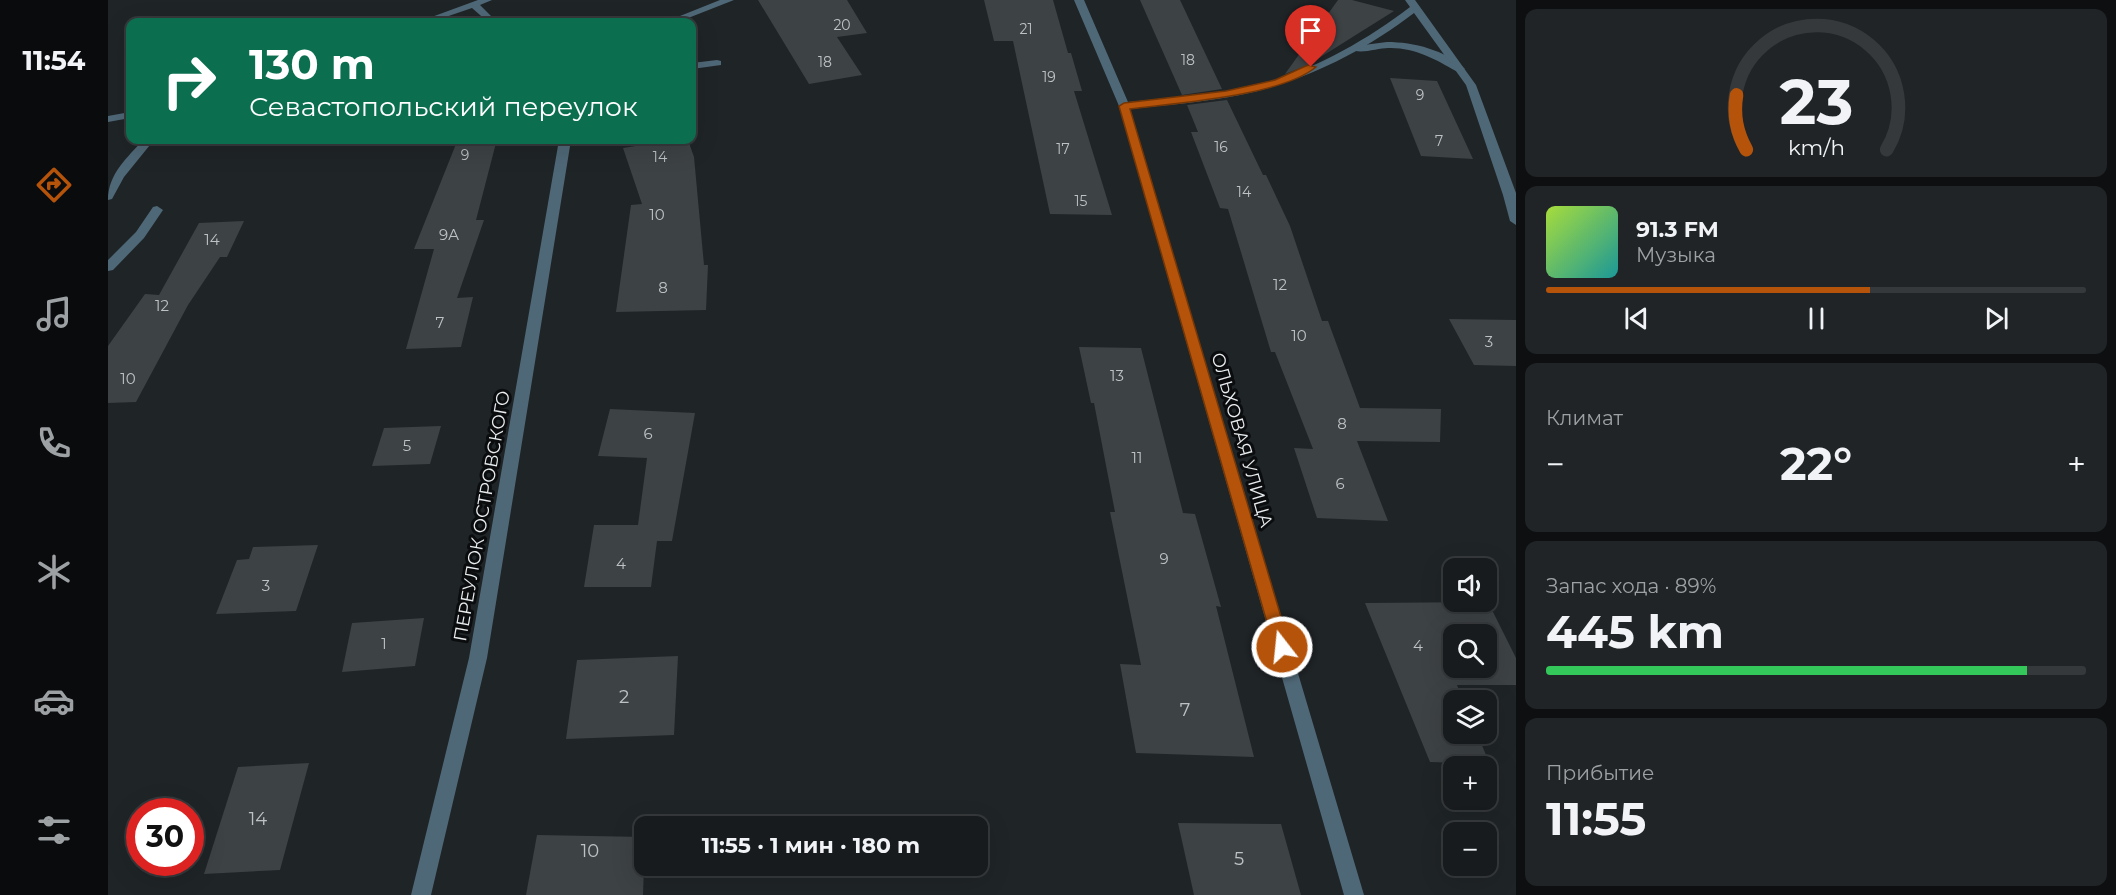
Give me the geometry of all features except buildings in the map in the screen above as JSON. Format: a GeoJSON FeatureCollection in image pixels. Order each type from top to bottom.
{"type":"FeatureCollection","features":[{"type":"Feature","properties":{"kind":"street"},"geometry":{"type":"LineString","coordinates":[[435,18],[487,0]]}},
{"type":"Feature","properties":{"kind":"street"},"geometry":{"type":"LineString","coordinates":[[681,18],[729,0]]}},
{"type":"Feature","properties":{"kind":"street","name":"ОЛЬХОВАЯ УЛИЦА"},"geometry":{"type":"LineString","coordinates":[[1079,0],[1124,106],[1354,895]]}},
{"type":"Feature","properties":{"kind":"street"},"geometry":{"type":"LineString","coordinates":[[1124,106],[1226,94],[1278,82],[1356,49],[1381,34],[1413,4],[1471,85],[1512,196],[1516,221]]}},
{"type":"Feature","properties":{"kind":"street"},"geometry":{"type":"LineString","coordinates":[[474,5],[489,18]]}},
{"type":"Feature","properties":{"kind":"street"},"geometry":{"type":"LineString","coordinates":[[1356,49],[1396,44],[1413,45],[1431,52],[1460,69]]}},
{"type":"Feature","properties":{"kind":"street"},"geometry":{"type":"LineString","coordinates":[[696,66],[717,63]]}},
{"type":"Feature","properties":{"kind":"street"},"geometry":{"type":"LineString","coordinates":[[108,118],[126,116]]}},
{"type":"Feature","properties":{"kind":"street"},"geometry":{"type":"LineString","coordinates":[[108,196],[119,176],[145,144]]}},
{"type":"Feature","properties":{"kind":"street","name":"ПЕРЕУЛОК ОСТРОВСКОГО"},"geometry":{"type":"LineString","coordinates":[[422,895],[478,658],[564,144]]}},
{"type":"Feature","properties":{"kind":"street"},"geometry":{"type":"LineString","coordinates":[[108,267],[141,235],[158,210]]}},
{"type":"Feature","properties":{"kind":"route"},"geometry":{"type":"LineString","coordinates":[[1282,647],[1124,106],[1226,94],[1278,82],[1311,67]]}}]}
